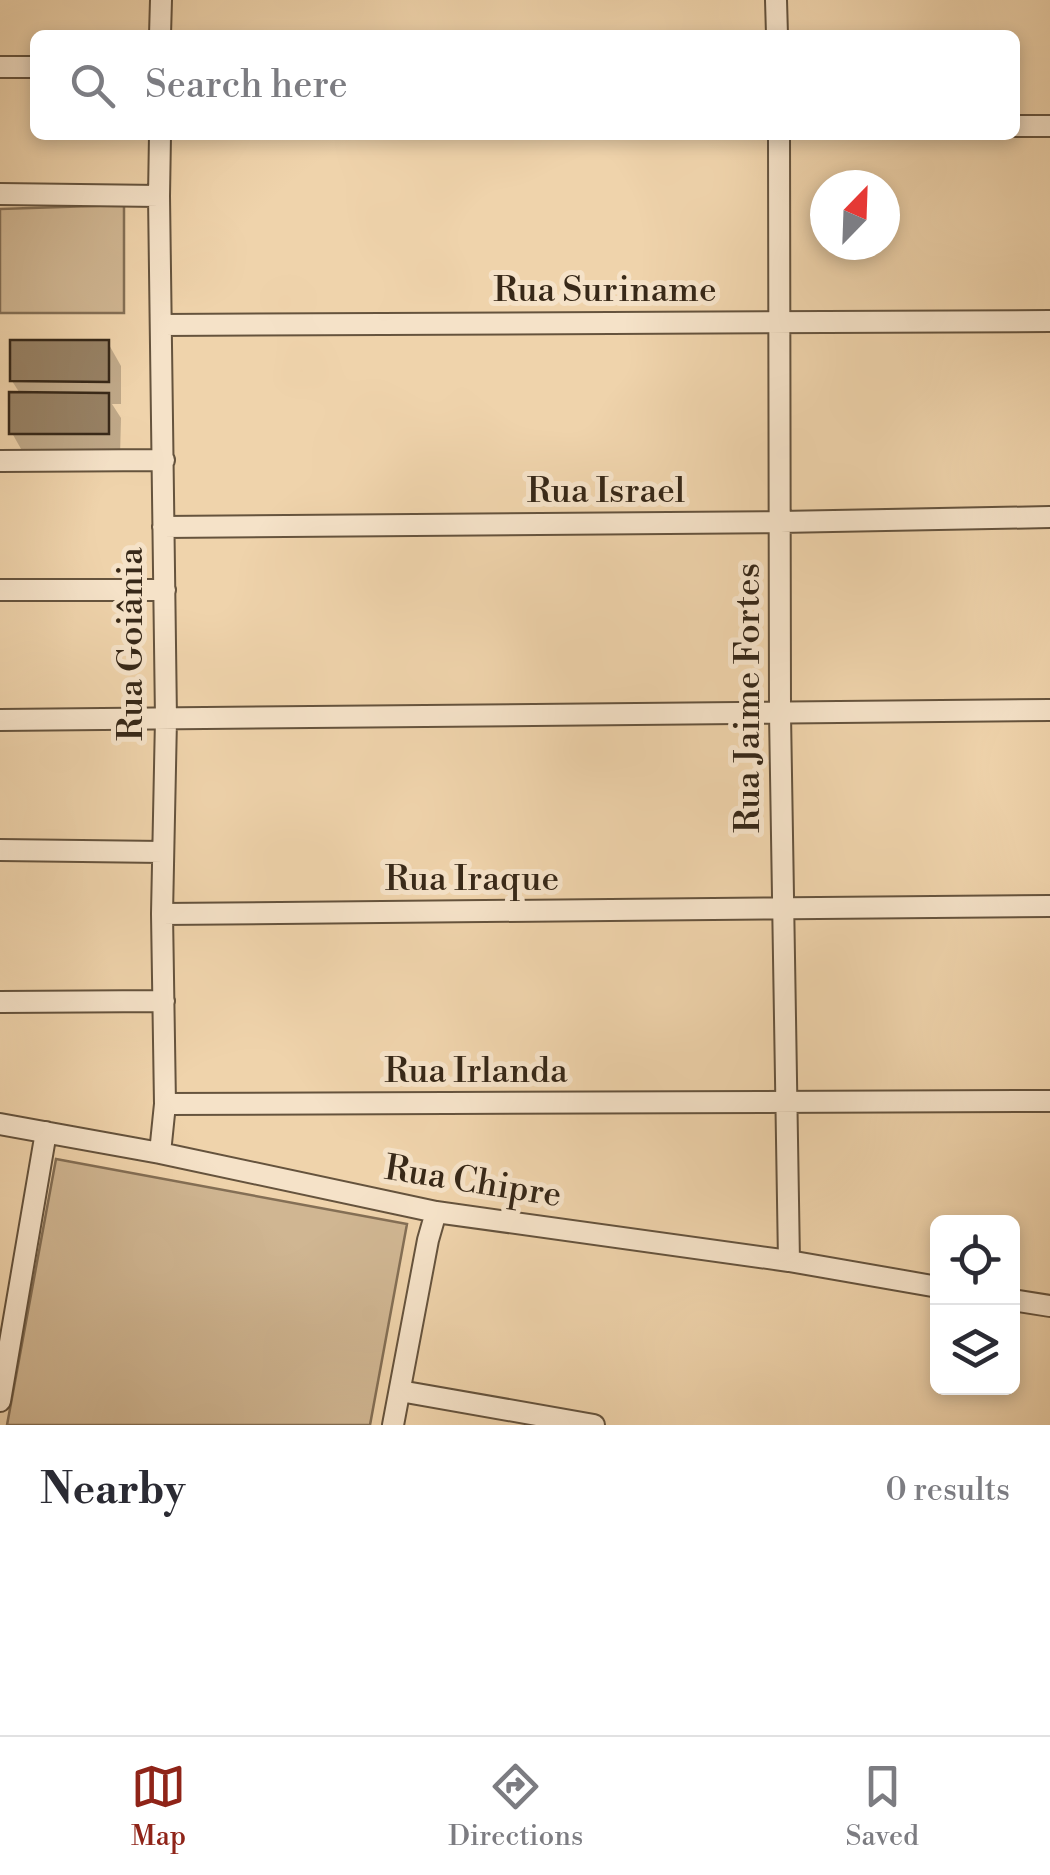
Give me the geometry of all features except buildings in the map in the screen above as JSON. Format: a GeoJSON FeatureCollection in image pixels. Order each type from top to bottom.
{"type":"FeatureCollection","features":[{"type":"Feature","properties":{"kind":"street"},"geometry":{"type":"LineString","coordinates":[[160,30],[161,0]]}},
{"type":"Feature","properties":{"kind":"street"},"geometry":{"type":"LineString","coordinates":[[776,0],[777,30]]}},
{"type":"Feature","properties":{"kind":"street"},"geometry":{"type":"LineString","coordinates":[[0,66],[30,67]]}},
{"type":"Feature","properties":{"kind":"street"},"geometry":{"type":"LineString","coordinates":[[1020,126],[1050,126]]}},
{"type":"Feature","properties":{"kind":"street","name":"Rua Goiânia"},"geometry":{"type":"LineString","coordinates":[[160,140],[166,719],[162,914],[165,1104],[160,1153]]}},
{"type":"Feature","properties":{"kind":"street","name":"Rua Jaime Fortes"},"geometry":{"type":"LineString","coordinates":[[779,140],[780,714],[789,1261]]}},
{"type":"Feature","properties":{"kind":"street"},"geometry":{"type":"LineString","coordinates":[[0,194],[159,196]]}},
{"type":"Feature","properties":{"kind":"street","name":"Rua Suriname"},"geometry":{"type":"LineString","coordinates":[[161,325],[1050,321]]}},
{"type":"Feature","properties":{"kind":"street"},"geometry":{"type":"LineString","coordinates":[[0,462],[164,460]]}},
{"type":"Feature","properties":{"kind":"street","name":"Rua Israel"},"geometry":{"type":"LineString","coordinates":[[163,527],[1050,517]]}},
{"type":"Feature","properties":{"kind":"street"},"geometry":{"type":"LineString","coordinates":[[0,590],[165,590]]}},
{"type":"Feature","properties":{"kind":"street"},"geometry":{"type":"LineString","coordinates":[[0,720],[1050,710]]}},
{"type":"Feature","properties":{"kind":"street"},"geometry":{"type":"LineString","coordinates":[[0,850],[163,852]]}},
{"type":"Feature","properties":{"kind":"street","name":"Rua Iraque"},"geometry":{"type":"LineString","coordinates":[[162,914],[1050,906]]}},
{"type":"Feature","properties":{"kind":"street"},"geometry":{"type":"LineString","coordinates":[[0,1002],[164,1001]]}},
{"type":"Feature","properties":{"kind":"street"},"geometry":{"type":"LineString","coordinates":[[787,1102],[1050,1100]]}},
{"type":"Feature","properties":{"kind":"street","name":"Rua Irlanda"},"geometry":{"type":"LineString","coordinates":[[165,1104],[787,1102]]}},
{"type":"Feature","properties":{"kind":"street","name":"Rua Chipre"},"geometry":{"type":"LineString","coordinates":[[0,1124],[160,1153],[436,1212],[789,1261],[930,1286]]}},
{"type":"Feature","properties":{"kind":"street"},"geometry":{"type":"LineString","coordinates":[[0,1401],[7,1320],[46,1132]]}},
{"type":"Feature","properties":{"kind":"street"},"geometry":{"type":"LineString","coordinates":[[393,1425],[436,1212]]}},
{"type":"Feature","properties":{"kind":"street"},"geometry":{"type":"LineString","coordinates":[[1020,1301],[1050,1306]]}},
{"type":"Feature","properties":{"kind":"street"},"geometry":{"type":"LineString","coordinates":[[400,1391],[594,1425]]}},
{"type":"Feature","properties":{"kind":"shaded area"},"geometry":{"type":"Polygon","coordinates":[[[124,205],[124,313],[0,313],[0,209],[124,205]]]}},
{"type":"Feature","properties":{"kind":"shaded area"},"geometry":{"type":"Polygon","coordinates":[[[56,1159],[407,1224],[370,1425],[7,1425],[56,1159]]]}}]}
